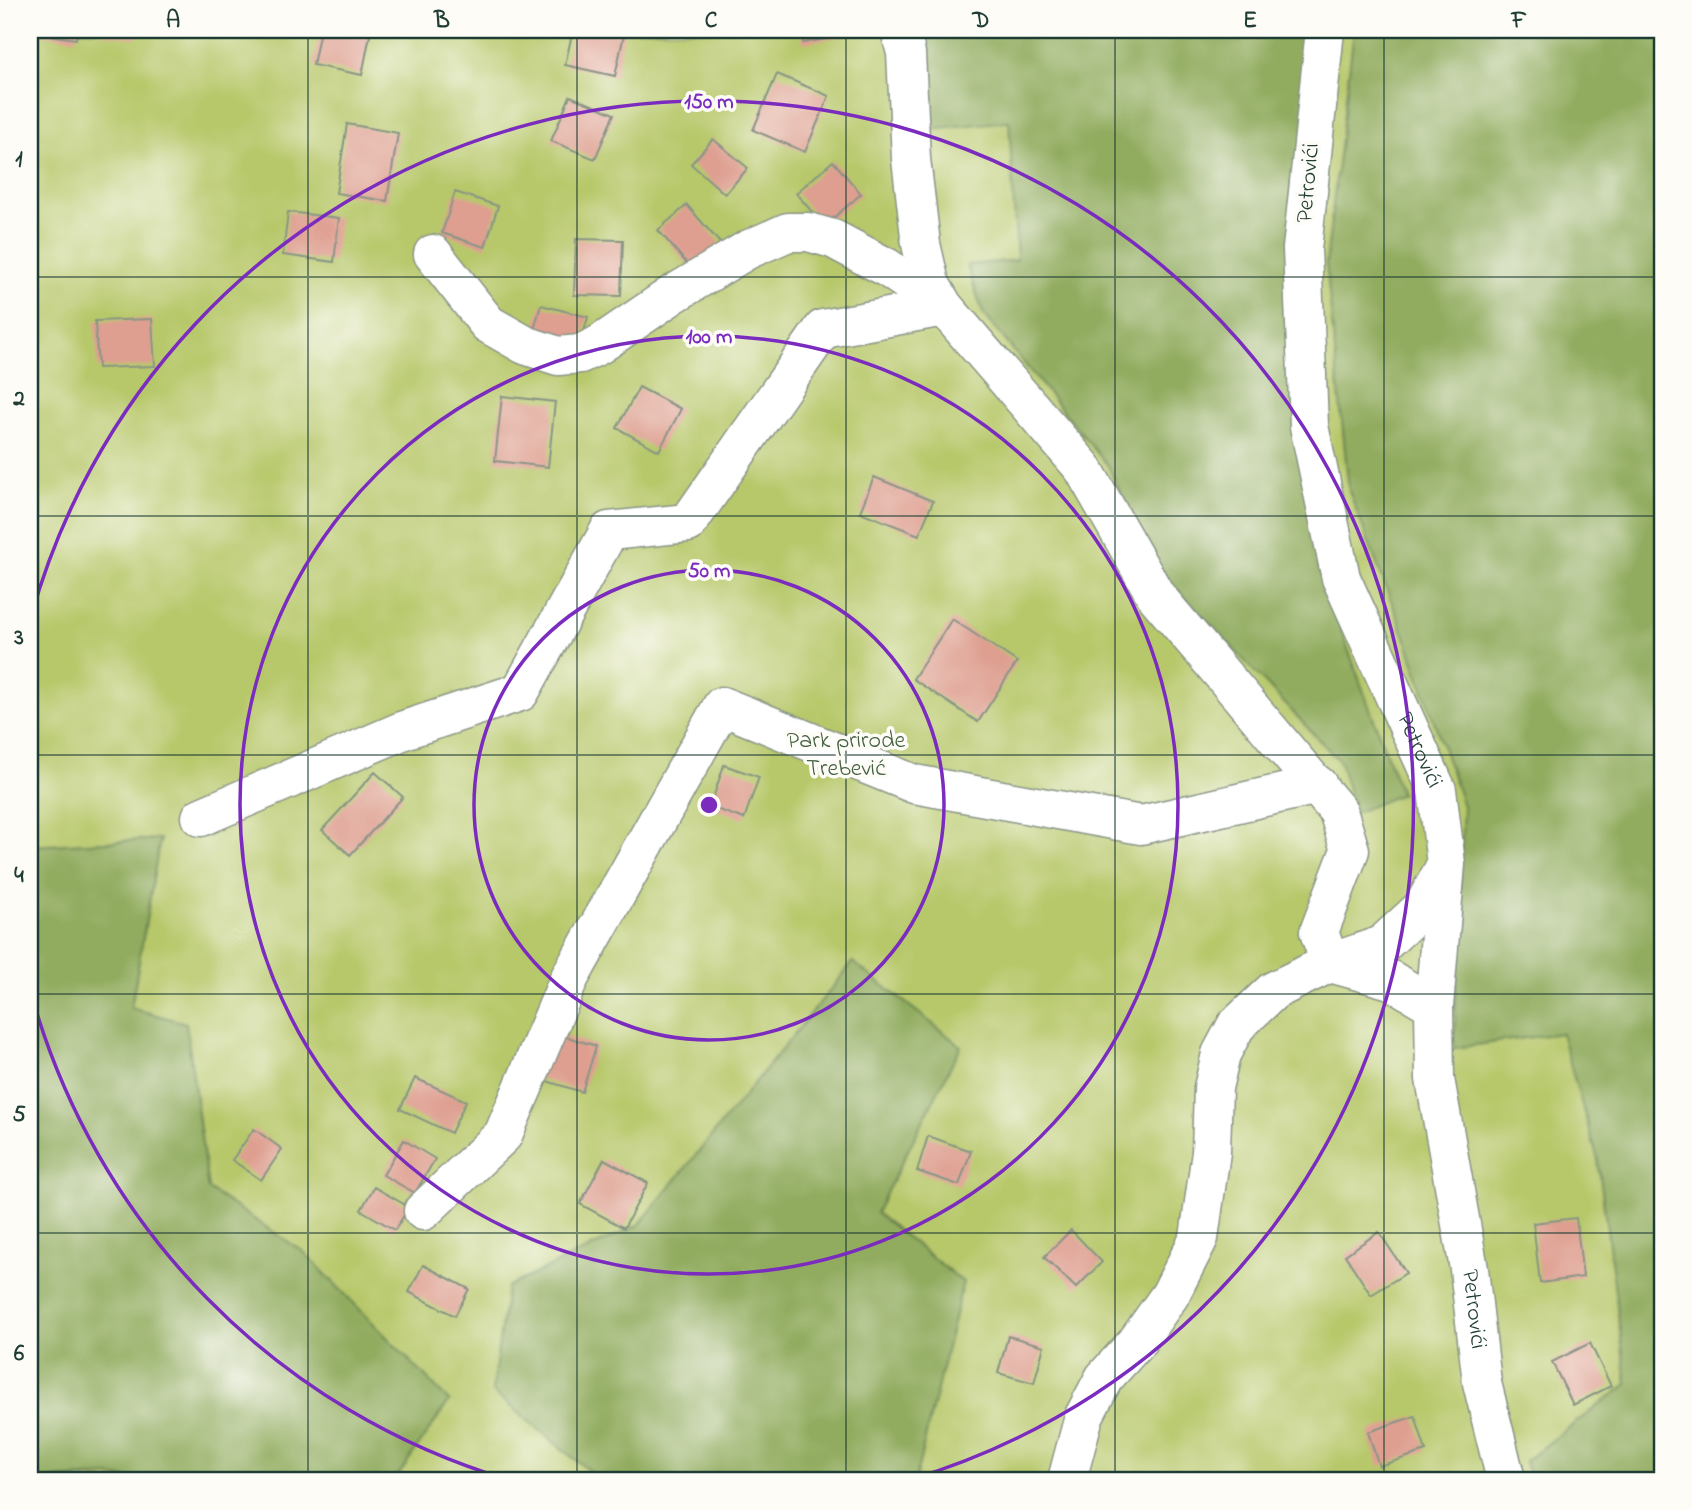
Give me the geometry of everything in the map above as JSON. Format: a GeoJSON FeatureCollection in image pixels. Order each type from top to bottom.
{"type":"FeatureCollection","features":[{"type":"Feature","properties":{"kind":"street"},"geometry":{"type":"LineString","coordinates":[[900,30],[906,53],[911,159],[921,244],[930,283],[944,307],[1083,468],[1156,596],[1338,811],[1349,850],[1319,932],[1329,963]]}},
{"type":"Feature","properties":{"kind":"street","name":"Petrovići"},"geometry":{"type":"LineString","coordinates":[[1325,30],[1302,248],[1309,426],[1341,578],[1437,790],[1446,864],[1434,1006],[1435,1079],[1469,1269],[1482,1383],[1506,1480]]}},
{"type":"Feature","properties":{"kind":"street"},"geometry":{"type":"LineString","coordinates":[[433,254],[488,324],[525,345],[558,356],[580,354],[599,345],[672,295],[747,250],[788,232],[808,232],[833,239],[886,267],[944,307]]}},
{"type":"Feature","properties":{"kind":"street"},"geometry":{"type":"LineString","coordinates":[[201,817],[404,730],[520,692],[609,531],[688,523],[823,329],[944,307]]}},
{"type":"Feature","properties":{"kind":"street"},"geometry":{"type":"LineString","coordinates":[[423,1212],[503,1135],[570,977],[722,706],[914,785],[1142,825],[1318,785]]}},
{"type":"Feature","properties":{"kind":"street"},"geometry":{"type":"LineString","coordinates":[[1067,1480],[1084,1416],[1104,1378],[1136,1343],[1170,1295],[1199,1238],[1211,1152],[1213,1088],[1221,1054],[1236,1026],[1273,991],[1329,963],[1382,945],[1423,907],[1446,864]]}},
{"type":"Feature","properties":{"kind":"street"},"geometry":{"type":"LineString","coordinates":[[1329,963],[1391,980],[1434,1006]]}},
{"type":"Feature","properties":{"kind":"green space","name":"Park prirode Trebević"},"geometry":{"type":"Polygon","coordinates":[[[30,30],[1662,30],[1662,1480],[30,1480],[30,30]]]}},
{"type":"Feature","properties":{"kind":"green space"},"geometry":{"type":"Polygon","coordinates":[[[910,30],[1310,30],[1319,569],[1401,794],[1355,813],[1340,762],[1155,566],[1108,466],[983,313],[967,265],[1017,260],[1009,121],[919,130],[910,30]]]}},
{"type":"Feature","properties":{"kind":"green space"},"geometry":{"type":"Polygon","coordinates":[[[1354,30],[1662,30],[1662,1480],[1530,1480],[1525,1461],[1627,1384],[1598,1160],[1561,1033],[1454,1048],[1463,806],[1407,642],[1349,491],[1326,263],[1354,30]]]}},
{"type":"Feature","properties":{"kind":"green space"},"geometry":{"type":"Polygon","coordinates":[[[160,839],[131,1008],[186,1023],[208,1189],[304,1252],[449,1401],[395,1480],[136,1480],[110,1476],[30,1480],[30,846],[160,839]]]}},
{"type":"Feature","properties":{"kind":"green space"},"geometry":{"type":"Polygon","coordinates":[[[853,962],[961,1046],[876,1213],[963,1282],[915,1480],[600,1480],[492,1391],[507,1287],[639,1225],[853,962]]]}},
{"type":"Feature","properties":{"kind":"building"},"geometry":{"type":"Polygon","coordinates":[[[32,30],[78,30],[76,39],[31,33],[32,30]]]}},
{"type":"Feature","properties":{"kind":"building"},"geometry":{"type":"Polygon","coordinates":[[[104,30],[137,30],[136,38],[103,34],[104,30]]]}},
{"type":"Feature","properties":{"kind":"building"},"geometry":{"type":"Polygon","coordinates":[[[320,30],[371,30],[362,75],[313,65],[320,30]]]}},
{"type":"Feature","properties":{"kind":"building"},"geometry":{"type":"Polygon","coordinates":[[[573,30],[625,30],[615,76],[565,65],[573,30]]]}},
{"type":"Feature","properties":{"kind":"building"},"geometry":{"type":"Polygon","coordinates":[[[801,30],[847,30],[848,35],[803,43],[801,30]]]}},
{"type":"Feature","properties":{"kind":"building"},"geometry":{"type":"Polygon","coordinates":[[[777,74],[829,96],[805,152],[753,130],[777,74]]]}},
{"type":"Feature","properties":{"kind":"building"},"geometry":{"type":"Polygon","coordinates":[[[570,96],[614,114],[595,159],[551,141],[570,96]]]}},
{"type":"Feature","properties":{"kind":"building"},"geometry":{"type":"Polygon","coordinates":[[[347,124],[398,133],[387,201],[336,193],[347,124]]]}},
{"type":"Feature","properties":{"kind":"building"},"geometry":{"type":"Polygon","coordinates":[[[713,139],[748,168],[725,194],[691,164],[713,139]]]}},
{"type":"Feature","properties":{"kind":"building"},"geometry":{"type":"Polygon","coordinates":[[[833,161],[861,194],[824,226],[796,193],[833,161]]]}},
{"type":"Feature","properties":{"kind":"building"},"geometry":{"type":"Polygon","coordinates":[[[455,192],[498,206],[485,247],[442,233],[455,192]]]}},
{"type":"Feature","properties":{"kind":"building"},"geometry":{"type":"Polygon","coordinates":[[[687,205],[720,243],[691,268],[658,230],[687,205]]]}},
{"type":"Feature","properties":{"kind":"building"},"geometry":{"type":"Polygon","coordinates":[[[288,212],[339,218],[334,262],[283,255],[288,212]]]}},
{"type":"Feature","properties":{"kind":"building"},"geometry":{"type":"Polygon","coordinates":[[[576,239],[623,240],[621,296],[574,295],[576,239]]]}},
{"type":"Feature","properties":{"kind":"building"},"geometry":{"type":"Polygon","coordinates":[[[541,305],[588,317],[579,350],[532,337],[541,305]]]}},
{"type":"Feature","properties":{"kind":"building"},"geometry":{"type":"Polygon","coordinates":[[[152,319],[155,366],[98,368],[95,321],[152,319]]]}},
{"type":"Feature","properties":{"kind":"building"},"geometry":{"type":"Polygon","coordinates":[[[639,387],[681,409],[659,451],[617,428],[639,387]]]}},
{"type":"Feature","properties":{"kind":"building"},"geometry":{"type":"Polygon","coordinates":[[[502,396],[555,402],[548,467],[495,461],[502,396]]]}},
{"type":"Feature","properties":{"kind":"building"},"geometry":{"type":"Polygon","coordinates":[[[874,477],[933,501],[919,535],[860,512],[874,477]]]}},
{"type":"Feature","properties":{"kind":"building"},"geometry":{"type":"Polygon","coordinates":[[[952,619],[1017,662],[978,722],[913,679],[952,619]]]}},
{"type":"Feature","properties":{"kind":"building"},"geometry":{"type":"Polygon","coordinates":[[[724,765],[759,777],[744,819],[710,807],[724,765]]]}},
{"type":"Feature","properties":{"kind":"building"},"geometry":{"type":"Polygon","coordinates":[[[375,772],[403,797],[350,855],[322,830],[375,772]]]}},
{"type":"Feature","properties":{"kind":"building"},"geometry":{"type":"Polygon","coordinates":[[[554,1033],[596,1046],[582,1092],[540,1079],[554,1033]]]}},
{"type":"Feature","properties":{"kind":"building"},"geometry":{"type":"Polygon","coordinates":[[[415,1078],[466,1101],[451,1133],[400,1109],[415,1078]]]}},
{"type":"Feature","properties":{"kind":"building"},"geometry":{"type":"Polygon","coordinates":[[[254,1129],[282,1149],[261,1180],[232,1160],[254,1129]]]}},
{"type":"Feature","properties":{"kind":"building"},"geometry":{"type":"Polygon","coordinates":[[[928,1136],[971,1151],[959,1185],[917,1171],[928,1136]]]}},
{"type":"Feature","properties":{"kind":"building"},"geometry":{"type":"Polygon","coordinates":[[[404,1140],[435,1159],[415,1193],[383,1175],[404,1140]]]}},
{"type":"Feature","properties":{"kind":"building"},"geometry":{"type":"Polygon","coordinates":[[[604,1159],[648,1183],[624,1228],[580,1204],[604,1159]]]}},
{"type":"Feature","properties":{"kind":"building"},"geometry":{"type":"Polygon","coordinates":[[[374,1187],[409,1207],[395,1230],[361,1210],[374,1187]]]}},
{"type":"Feature","properties":{"kind":"building"},"geometry":{"type":"Polygon","coordinates":[[[1576,1218],[1583,1277],[1540,1283],[1533,1223],[1576,1218]]]}},
{"type":"Feature","properties":{"kind":"building"},"geometry":{"type":"Polygon","coordinates":[[[1071,1230],[1102,1262],[1076,1288],[1044,1257],[1071,1230]]]}},
{"type":"Feature","properties":{"kind":"building"},"geometry":{"type":"Polygon","coordinates":[[[1379,1232],[1406,1273],[1371,1295],[1345,1255],[1379,1232]]]}},
{"type":"Feature","properties":{"kind":"building"},"geometry":{"type":"Polygon","coordinates":[[[423,1265],[469,1289],[455,1316],[409,1292],[423,1265]]]}},
{"type":"Feature","properties":{"kind":"building"},"geometry":{"type":"Polygon","coordinates":[[[1008,1336],[1044,1346],[1034,1383],[998,1373],[1008,1336]]]}},
{"type":"Feature","properties":{"kind":"building"},"geometry":{"type":"Polygon","coordinates":[[[1590,1343],[1611,1386],[1573,1405],[1552,1362],[1590,1343]]]}},
{"type":"Feature","properties":{"kind":"building"},"geometry":{"type":"Polygon","coordinates":[[[1415,1416],[1426,1451],[1379,1466],[1368,1432],[1415,1416]]]}}]}
